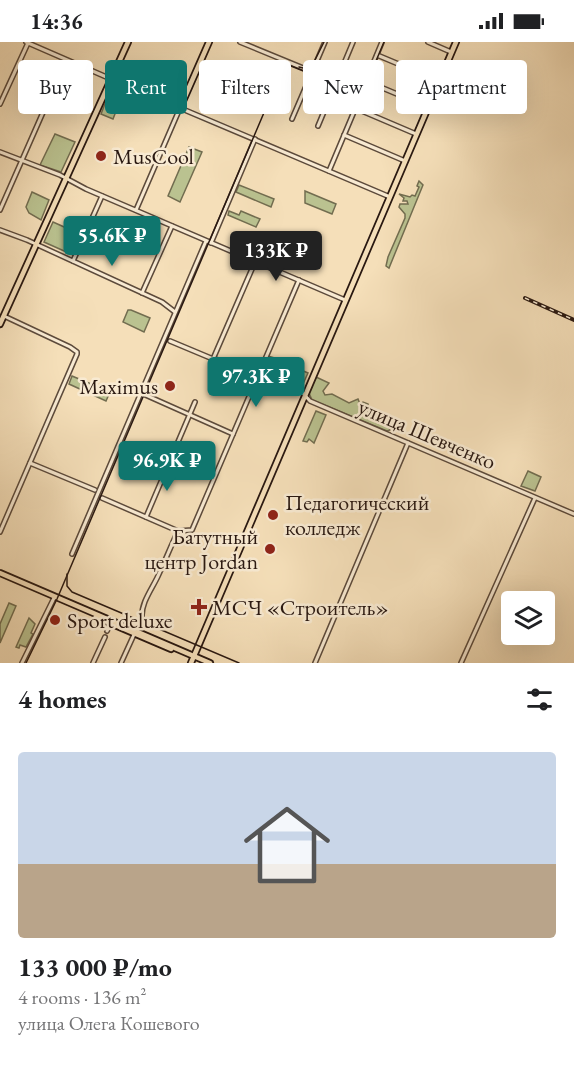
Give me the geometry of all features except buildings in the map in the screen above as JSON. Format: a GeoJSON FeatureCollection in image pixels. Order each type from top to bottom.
{"type":"FeatureCollection","features":[{"type":"Feature","properties":{"kind":"main road"},"geometry":{"type":"LineString","coordinates":[[120,60],[128,42]]}},
{"type":"Feature","properties":{"kind":"main road"},"geometry":{"type":"LineString","coordinates":[[187,92],[209,42]]}},
{"type":"Feature","properties":{"kind":"main road"},"geometry":{"type":"LineString","coordinates":[[448,60],[456,42]]}},
{"type":"Feature","properties":{"kind":"main road"},"geometry":{"type":"LineString","coordinates":[[0,324],[105,92]]}},
{"type":"Feature","properties":{"kind":"main road"},"geometry":{"type":"LineString","coordinates":[[193,659],[425,114]]}},
{"type":"Feature","properties":{"kind":"main road"},"geometry":{"type":"LineString","coordinates":[[0,574],[135,632]]}},
{"type":"Feature","properties":{"kind":"main road"},"geometry":{"type":"LineString","coordinates":[[0,574],[203,663]]}},
{"type":"Feature","properties":{"kind":"main road"},"geometry":{"type":"LineString","coordinates":[[193,659],[210,663]]}},
{"type":"Feature","properties":{"kind":"street"},"geometry":{"type":"LineString","coordinates":[[0,104],[27,42],[105,76]]}},
{"type":"Feature","properties":{"kind":"street"},"geometry":{"type":"LineString","coordinates":[[240,42],[303,67]]}},
{"type":"Feature","properties":{"kind":"street"},"geometry":{"type":"LineString","coordinates":[[317,60],[325,42]]}},
{"type":"Feature","properties":{"kind":"street"},"geometry":{"type":"LineString","coordinates":[[346,60],[353,42]]}},
{"type":"Feature","properties":{"kind":"street"},"geometry":{"type":"LineString","coordinates":[[375,60],[382,42]]}},
{"type":"Feature","properties":{"kind":"street"},"geometry":{"type":"LineString","coordinates":[[428,42],[451,52]]}},
{"type":"Feature","properties":{"kind":"street"},"geometry":{"type":"LineString","coordinates":[[377,55],[396,63]]}},
{"type":"Feature","properties":{"kind":"street"},"geometry":{"type":"LineString","coordinates":[[291,119],[303,91]]}},
{"type":"Feature","properties":{"kind":"street"},"geometry":{"type":"LineString","coordinates":[[187,111],[390,196]]}},
{"type":"Feature","properties":{"kind":"street"},"geometry":{"type":"LineString","coordinates":[[0,210],[42,114]]}},
{"type":"Feature","properties":{"kind":"street"},"geometry":{"type":"LineString","coordinates":[[136,210],[177,114]]}},
{"type":"Feature","properties":{"kind":"street"},"geometry":{"type":"LineString","coordinates":[[318,126],[323,114]]}},
{"type":"Feature","properties":{"kind":"street"},"geometry":{"type":"LineString","coordinates":[[329,171],[353,114]]}},
{"type":"Feature","properties":{"kind":"street"},"geometry":{"type":"LineString","coordinates":[[369,114],[416,134]]}},
{"type":"Feature","properties":{"kind":"street"},"geometry":{"type":"LineString","coordinates":[[344,135],[405,161]]}},
{"type":"Feature","properties":{"kind":"street"},"geometry":{"type":"LineString","coordinates":[[211,243],[255,140]]}},
{"type":"Feature","properties":{"kind":"street"},"geometry":{"type":"LineString","coordinates":[[0,152],[60,175],[102,196],[346,300]]}},
{"type":"Feature","properties":{"kind":"street"},"geometry":{"type":"LineString","coordinates":[[73,261],[102,196]]}},
{"type":"Feature","properties":{"kind":"street"},"geometry":{"type":"LineString","coordinates":[[142,293],[172,226]]}},
{"type":"Feature","properties":{"kind":"street"},"geometry":{"type":"LineString","coordinates":[[0,230],[36,244],[162,302],[175,312]]}},
{"type":"Feature","properties":{"kind":"street"},"geometry":{"type":"LineString","coordinates":[[72,554],[206,240]]}},
{"type":"Feature","properties":{"kind":"street"},"geometry":{"type":"LineString","coordinates":[[213,359],[255,261]]}},
{"type":"Feature","properties":{"kind":"street"},"geometry":{"type":"LineString","coordinates":[[102,498],[178,531],[192,530],[299,280]]}},
{"type":"Feature","properties":{"kind":"street"},"geometry":{"type":"LineString","coordinates":[[0,531],[77,354],[70,347],[4,316]]}},
{"type":"Feature","properties":{"kind":"street","name":"улица Шевченко"},"geometry":{"type":"LineString","coordinates":[[170,341],[213,359],[238,363],[301,391],[310,401],[574,514]]}},
{"type":"Feature","properties":{"kind":"street"},"geometry":{"type":"LineString","coordinates":[[141,393],[233,434]]}},
{"type":"Feature","properties":{"kind":"street"},"geometry":{"type":"LineString","coordinates":[[146,516],[195,402]]}},
{"type":"Feature","properties":{"kind":"street"},"geometry":{"type":"LineString","coordinates":[[315,663],[408,443]]}},
{"type":"Feature","properties":{"kind":"street"},"geometry":{"type":"LineString","coordinates":[[30,463],[95,490]]}},
{"type":"Feature","properties":{"kind":"street"},"geometry":{"type":"LineString","coordinates":[[461,663],[535,498]]}},
{"type":"Feature","properties":{"kind":"street"},"geometry":{"type":"LineString","coordinates":[[122,663],[142,617],[142,611],[151,589],[178,531]]}},
{"type":"Feature","properties":{"kind":"street"},"geometry":{"type":"LineString","coordinates":[[22,663],[54,598]]}},
{"type":"Feature","properties":{"kind":"street"},"geometry":{"type":"LineString","coordinates":[[107,632],[111,623]]}},
{"type":"Feature","properties":{"kind":"street"},"geometry":{"type":"LineString","coordinates":[[93,663],[105,637]]}},
{"type":"Feature","properties":{"kind":"green space"},"geometry":{"type":"Polygon","coordinates":[[[105,104],[105,114],[115,114],[113,119],[101,114],[105,104]]]}},
{"type":"Feature","properties":{"kind":"green space"},"geometry":{"type":"Polygon","coordinates":[[[55,134],[75,142],[61,172],[40,165],[55,134]]]}},
{"type":"Feature","properties":{"kind":"green space"},"geometry":{"type":"Polygon","coordinates":[[[189,147],[202,152],[180,202],[168,196],[189,147]]]}},
{"type":"Feature","properties":{"kind":"green space"},"geometry":{"type":"Polygon","coordinates":[[[419,181],[423,185],[389,268],[386,266],[388,257],[405,218],[405,214],[399,207],[400,204],[408,204],[399,194],[415,196],[419,181]]]}},
{"type":"Feature","properties":{"kind":"green space"},"geometry":{"type":"Polygon","coordinates":[[[239,185],[274,199],[271,207],[236,192],[239,185]]]}},
{"type":"Feature","properties":{"kind":"green space"},"geometry":{"type":"Polygon","coordinates":[[[305,191],[336,204],[332,214],[305,203],[305,191]]]}},
{"type":"Feature","properties":{"kind":"green space"},"geometry":{"type":"Polygon","coordinates":[[[32,192],[49,200],[41,220],[29,213],[26,207],[32,192]]]}},
{"type":"Feature","properties":{"kind":"green space"},"geometry":{"type":"Polygon","coordinates":[[[229,211],[239,215],[241,211],[260,219],[256,227],[228,215],[229,211]]]}},
{"type":"Feature","properties":{"kind":"green space"},"geometry":{"type":"Polygon","coordinates":[[[53,222],[82,235],[73,255],[44,242],[53,222]]]}},
{"type":"Feature","properties":{"kind":"green space"},"geometry":{"type":"Polygon","coordinates":[[[128,310],[150,318],[144,332],[123,322],[128,310]]]}},
{"type":"Feature","properties":{"kind":"green space"},"geometry":{"type":"Polygon","coordinates":[[[268,356],[278,359],[278,363],[289,366],[291,362],[297,365],[296,368],[308,373],[302,386],[295,383],[293,386],[263,372],[268,356]]]}},
{"type":"Feature","properties":{"kind":"green space"},"geometry":{"type":"Polygon","coordinates":[[[237,365],[256,373],[250,387],[230,378],[237,365]]]}},
{"type":"Feature","properties":{"kind":"green space"},"geometry":{"type":"Polygon","coordinates":[[[72,376],[110,392],[106,401],[69,384],[72,376]]]}},
{"type":"Feature","properties":{"kind":"green space"},"geometry":{"type":"Polygon","coordinates":[[[316,377],[329,383],[323,391],[325,395],[332,394],[349,403],[358,399],[360,404],[363,402],[368,404],[368,413],[388,423],[390,430],[387,431],[312,400],[309,393],[316,377]]]}},
{"type":"Feature","properties":{"kind":"green space"},"geometry":{"type":"Polygon","coordinates":[[[316,411],[326,415],[314,443],[309,439],[307,442],[303,441],[316,411]]]}},
{"type":"Feature","properties":{"kind":"green space"},"geometry":{"type":"Polygon","coordinates":[[[528,471],[541,477],[535,491],[521,486],[528,471]]]}},
{"type":"Feature","properties":{"kind":"green space"},"geometry":{"type":"Polygon","coordinates":[[[9,603],[16,606],[0,643],[0,624],[9,603]]]}},
{"type":"Feature","properties":{"kind":"green space"},"geometry":{"type":"Polygon","coordinates":[[[29,618],[35,624],[31,633],[33,634],[26,647],[20,645],[19,648],[16,647],[29,618]]]}},
{"type":"Feature","properties":{"kind":"tram line"},"geometry":{"type":"LineString","coordinates":[[299,67],[307,69],[312,66],[324,42]]}},
{"type":"Feature","properties":{"kind":"tram line"},"geometry":{"type":"LineString","coordinates":[[26,663],[57,599],[283,68],[291,66],[358,93],[365,87],[384,42]]}},
{"type":"Feature","properties":{"kind":"tram line"},"geometry":{"type":"LineString","coordinates":[[67,574],[67,586],[72,592],[239,663]]}},
{"type":"Feature","properties":{"kind":"railway"},"geometry":{"type":"LineString","coordinates":[[525,298],[574,320]]}},
{"type":"Feature","properties":{"kind":"place","name":"MusCool"},"geometry":{"type":"Point","coordinates":[101,156]}},
{"type":"Feature","properties":{"kind":"place","name":"Maximus"},"geometry":{"type":"Point","coordinates":[170,386]}},
{"type":"Feature","properties":{"kind":"place","name":"Педагогический колледж"},"geometry":{"type":"Point","coordinates":[273,515]}},
{"type":"Feature","properties":{"kind":"place","name":"Батутный центр Jordan"},"geometry":{"type":"Point","coordinates":[270,549]}},
{"type":"Feature","properties":{"kind":"place","name":"МСЧ «Строитель»"},"geometry":{"type":"Point","coordinates":[199,607]}},
{"type":"Feature","properties":{"kind":"place","name":"Sport deluxe"},"geometry":{"type":"Point","coordinates":[55,620]}}]}
